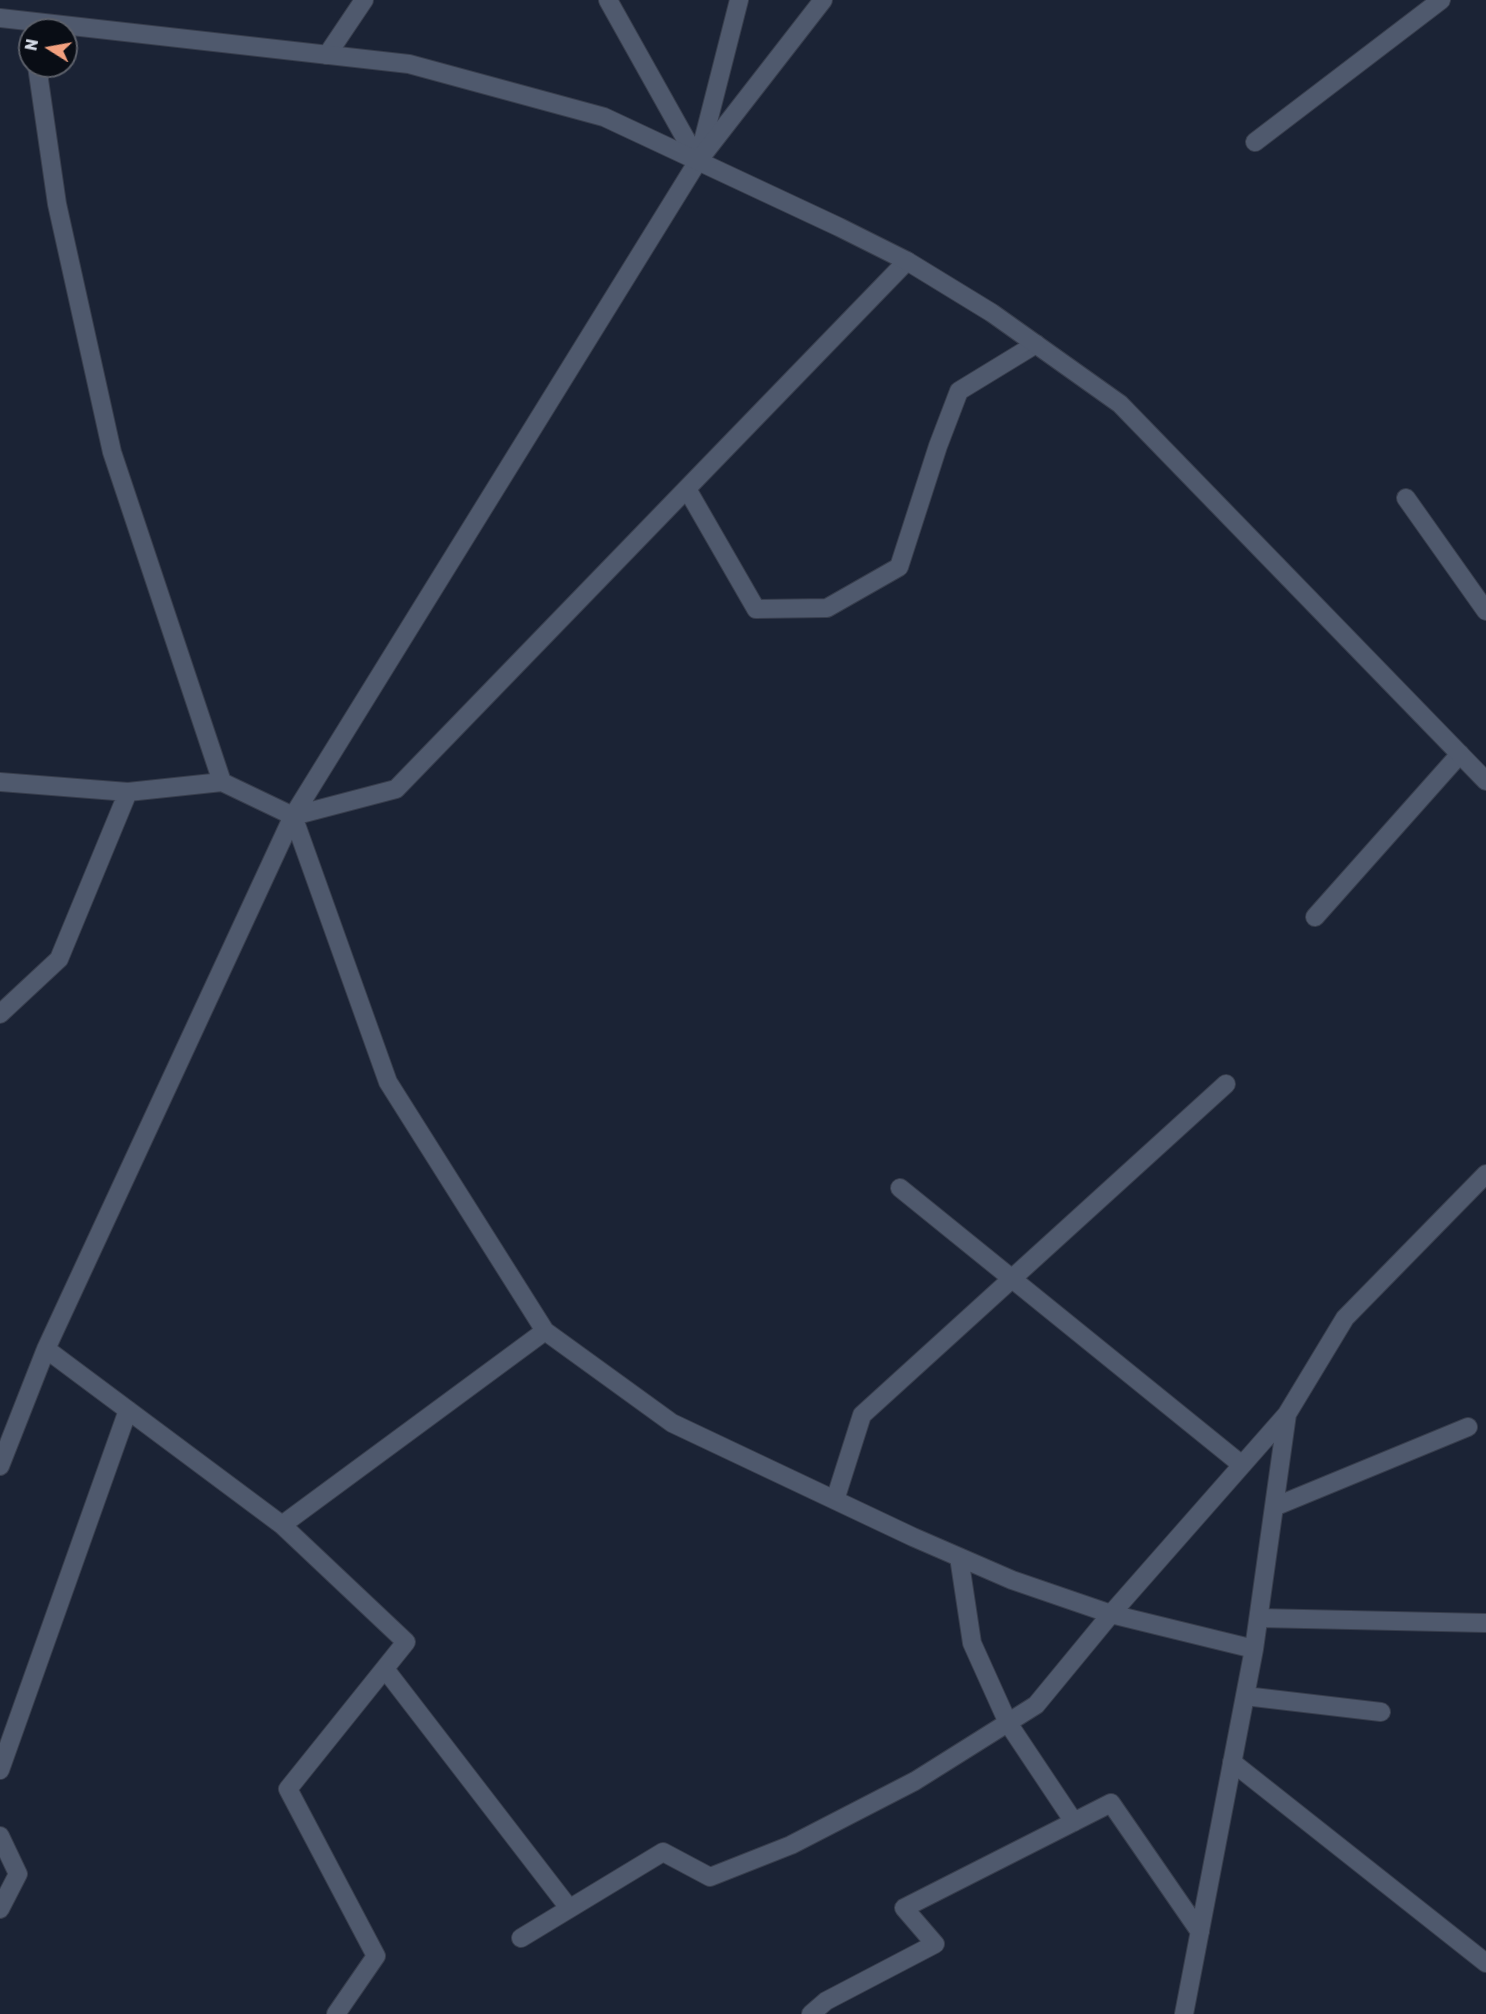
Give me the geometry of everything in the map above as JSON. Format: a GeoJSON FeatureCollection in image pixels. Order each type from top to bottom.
{"type":"FeatureCollection","features":[{"type":"Feature","properties":{"kind":"street"},"geometry":{"type":"LineString","coordinates":[[327,55],[364,0]]}},
{"type":"Feature","properties":{"kind":"street"},"geometry":{"type":"LineString","coordinates":[[608,0],[698,161]]}},
{"type":"Feature","properties":{"kind":"street"},"geometry":{"type":"LineString","coordinates":[[698,161],[739,0]]}},
{"type":"Feature","properties":{"kind":"street"},"geometry":{"type":"LineString","coordinates":[[0,1466],[46,1349],[293,816],[698,161],[823,0]]}},
{"type":"Feature","properties":{"kind":"street"},"geometry":{"type":"LineString","coordinates":[[1255,142],[1441,0]]}},
{"type":"Feature","properties":{"kind":"street"},"geometry":{"type":"LineString","coordinates":[[0,18],[18,23]]}},
{"type":"Feature","properties":{"kind":"street"},"geometry":{"type":"LineString","coordinates":[[78,31],[409,64],[604,117],[908,261],[992,313],[1120,404],[1486,781]]}},
{"type":"Feature","properties":{"kind":"street"},"geometry":{"type":"LineString","coordinates":[[39,78],[57,204],[112,452],[222,782]]}},
{"type":"Feature","properties":{"kind":"street"},"geometry":{"type":"LineString","coordinates":[[0,782],[128,792],[222,782],[293,816],[396,789],[908,261]]}},
{"type":"Feature","properties":{"kind":"street"},"geometry":{"type":"LineString","coordinates":[[687,489],[756,609],[827,608],[899,567],[938,446],[959,391],[1036,344]]}},
{"type":"Feature","properties":{"kind":"street"},"geometry":{"type":"LineString","coordinates":[[1406,498],[1486,611]]}},
{"type":"Feature","properties":{"kind":"street"},"geometry":{"type":"LineString","coordinates":[[1315,917],[1461,754]]}},
{"type":"Feature","properties":{"kind":"street"},"geometry":{"type":"LineString","coordinates":[[0,1014],[59,959],[128,792]]}},
{"type":"Feature","properties":{"kind":"street"},"geometry":{"type":"LineString","coordinates":[[293,816],[388,1082],[545,1331],[672,1424],[960,1557],[1012,1580],[1111,1614],[1254,1649]]}},
{"type":"Feature","properties":{"kind":"street"},"geometry":{"type":"LineString","coordinates":[[835,1500],[862,1415],[1226,1084]]}},
{"type":"Feature","properties":{"kind":"street"},"geometry":{"type":"LineString","coordinates":[[521,1938],[663,1852],[710,1877],[791,1845],[915,1781],[1036,1705],[1111,1614],[1287,1414],[1345,1318],[1486,1174]]}},
{"type":"Feature","properties":{"kind":"street"},"geometry":{"type":"LineString","coordinates":[[900,1188],[1242,1465]]}},
{"type":"Feature","properties":{"kind":"street"},"geometry":{"type":"LineString","coordinates":[[282,1525],[545,1331]]}},
{"type":"Feature","properties":{"kind":"street"},"geometry":{"type":"LineString","coordinates":[[46,1349],[282,1525],[406,1642],[288,1790],[376,1956],[336,2014]]}},
{"type":"Feature","properties":{"kind":"street"},"geometry":{"type":"LineString","coordinates":[[0,1770],[128,1410]]}},
{"type":"Feature","properties":{"kind":"street"},"geometry":{"type":"LineString","coordinates":[[1184,2014],[1254,1649],[1287,1414]]}},
{"type":"Feature","properties":{"kind":"street"},"geometry":{"type":"LineString","coordinates":[[1274,1507],[1468,1427]]}},
{"type":"Feature","properties":{"kind":"street"},"geometry":{"type":"LineString","coordinates":[[960,1557],[972,1643],[1008,1723],[1074,1822]]}},
{"type":"Feature","properties":{"kind":"street"},"geometry":{"type":"LineString","coordinates":[[1258,1618],[1486,1623]]}},
{"type":"Feature","properties":{"kind":"street"},"geometry":{"type":"LineString","coordinates":[[385,1669],[569,1908]]}},
{"type":"Feature","properties":{"kind":"street"},"geometry":{"type":"LineString","coordinates":[[1245,1696],[1381,1712]]}},
{"type":"Feature","properties":{"kind":"street"},"geometry":{"type":"LineString","coordinates":[[1232,1762],[1486,1963]]}},
{"type":"Feature","properties":{"kind":"street"},"geometry":{"type":"LineString","coordinates":[[811,2014],[826,2001],[935,1944],[904,1908],[1111,1803],[1200,1932]]}},
{"type":"Feature","properties":{"kind":"street"},"geometry":{"type":"LineString","coordinates":[[0,1836],[18,1874],[0,1909]]}}]}
